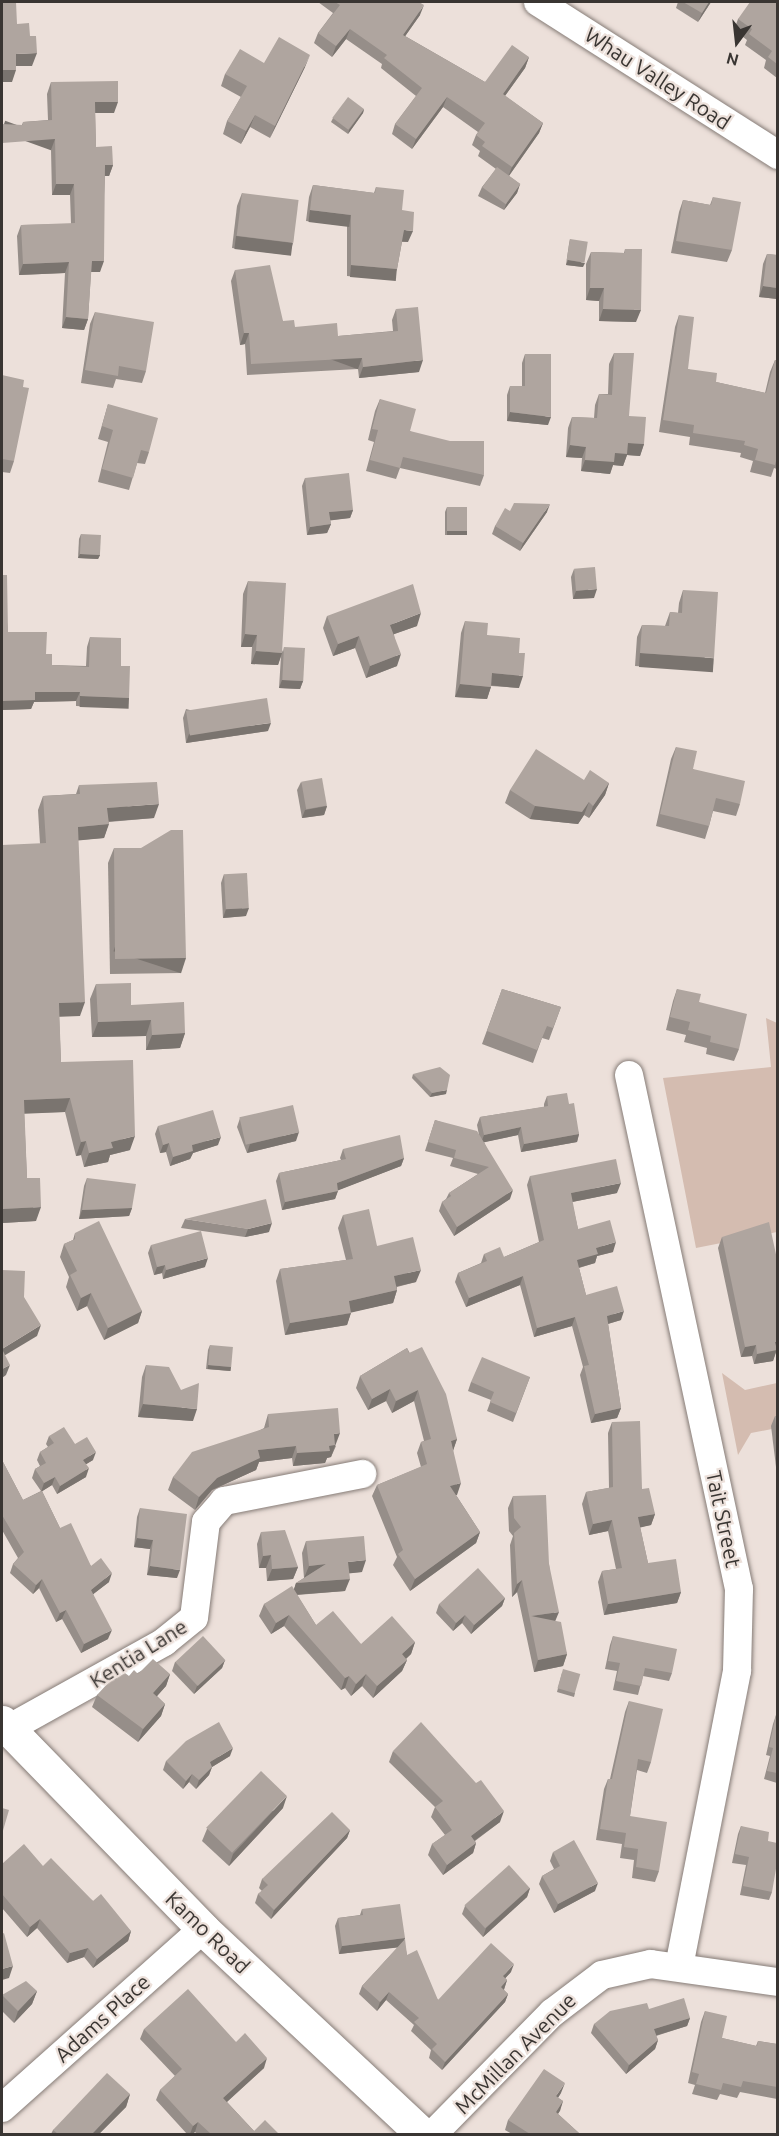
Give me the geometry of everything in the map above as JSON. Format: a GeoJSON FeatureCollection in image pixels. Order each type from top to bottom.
{"type":"FeatureCollection","features":[{"type":"Feature","properties":{"kind":"main road","name":"Kamo Road"},"geometry":{"type":"LineString","coordinates":[[4,1726],[203,1929],[422,2134]]}},
{"type":"Feature","properties":{"kind":"street","name":"Whau Valley Road"},"geometry":{"type":"LineString","coordinates":[[538,2],[777,155]]}},
{"type":"Feature","properties":{"kind":"street","name":"Tait Street"},"geometry":{"type":"LineString","coordinates":[[629,1075],[739,1589],[737,1671],[679,1966]]}},
{"type":"Feature","properties":{"kind":"street","name":"Kentia Lane"},"geometry":{"type":"LineString","coordinates":[[4,1726],[164,1642],[194,1618],[206,1522],[224,1502],[362,1474]]}},
{"type":"Feature","properties":{"kind":"street","name":"Adams Place"},"geometry":{"type":"LineString","coordinates":[[2,2108],[203,1929]]}},
{"type":"Feature","properties":{"kind":"street","name":"McMillan Avenue"},"geometry":{"type":"LineString","coordinates":[[433,2134],[583,1986],[624,1968],[651,1964],[679,1966],[777,1982]]}},
{"type":"Feature","properties":{"kind":"shaded area"},"geometry":{"type":"Polygon","coordinates":[[[766,1018],[777,1023],[777,1232],[696,1248],[663,1078],[771,1067],[766,1018]]]}},
{"type":"Feature","properties":{"kind":"shaded area"},"geometry":{"type":"Polygon","coordinates":[[[722,1373],[745,1390],[777,1383],[777,1428],[751,1433],[738,1455],[722,1373]]]}},
{"type":"Feature","properties":{"kind":"building"},"geometry":{"type":"Polygon","coordinates":[[[2,2],[16,2],[17,24],[29,23],[30,36],[36,36],[37,53],[16,54],[16,70],[2,70],[2,2]]]}},
{"type":"Feature","properties":{"kind":"building"},"geometry":{"type":"Polygon","coordinates":[[[335,2],[419,2],[424,5],[403,35],[485,82],[512,45],[529,57],[503,94],[543,123],[512,167],[482,146],[485,142],[476,135],[485,123],[447,97],[416,139],[395,124],[422,88],[384,58],[387,55],[350,29],[336,46],[318,33],[340,5],[335,2]]]}},
{"type":"Feature","properties":{"kind":"building"},"geometry":{"type":"Polygon","coordinates":[[[683,2],[709,2],[702,13],[683,2]]]}},
{"type":"Feature","properties":{"kind":"building"},"geometry":{"type":"Polygon","coordinates":[[[750,2],[777,2],[777,64],[768,57],[772,51],[749,34],[752,29],[738,19],[750,2]]]}},
{"type":"Feature","properties":{"kind":"building"},"geometry":{"type":"Polygon","coordinates":[[[279,37],[310,55],[275,126],[255,115],[246,131],[227,121],[247,86],[225,74],[240,49],[264,63],[279,37]]]}},
{"type":"Feature","properties":{"kind":"building"},"geometry":{"type":"Polygon","coordinates":[[[118,81],[118,102],[95,102],[96,147],[112,146],[113,165],[105,165],[104,261],[92,261],[88,319],[66,317],[69,262],[23,264],[21,225],[75,223],[74,184],[56,184],[55,139],[2,143],[2,124],[23,125],[23,122],[52,120],[51,82],[118,81]]]}},
{"type":"Feature","properties":{"kind":"building"},"geometry":{"type":"Polygon","coordinates":[[[348,97],[364,109],[348,130],[332,118],[348,97]]]}},
{"type":"Feature","properties":{"kind":"building"},"geometry":{"type":"Polygon","coordinates":[[[497,167],[520,184],[506,204],[482,187],[497,167]]]}},
{"type":"Feature","properties":{"kind":"building"},"geometry":{"type":"Polygon","coordinates":[[[313,185],[375,193],[376,187],[404,190],[402,210],[414,212],[413,231],[404,230],[397,269],[351,265],[351,215],[310,210],[313,185]]]}},
{"type":"Feature","properties":{"kind":"building"},"geometry":{"type":"Polygon","coordinates":[[[242,193],[299,200],[293,243],[237,236],[242,193]]]}},
{"type":"Feature","properties":{"kind":"building"},"geometry":{"type":"Polygon","coordinates":[[[713,197],[741,202],[732,250],[676,241],[683,200],[711,205],[713,197]]]}},
{"type":"Feature","properties":{"kind":"building"},"geometry":{"type":"Polygon","coordinates":[[[570,239],[588,242],[584,263],[567,260],[570,239]]]}},
{"type":"Feature","properties":{"kind":"building"},"geometry":{"type":"Polygon","coordinates":[[[625,249],[642,249],[641,310],[603,309],[604,288],[590,288],[591,252],[625,253],[625,249]]]}},
{"type":"Feature","properties":{"kind":"building"},"geometry":{"type":"Polygon","coordinates":[[[767,254],[777,255],[777,288],[763,286],[767,254]]]}},
{"type":"Feature","properties":{"kind":"building"},"geometry":{"type":"Polygon","coordinates":[[[270,265],[283,321],[294,320],[295,327],[337,323],[338,336],[398,331],[396,309],[418,307],[423,360],[363,367],[362,358],[251,364],[249,333],[244,333],[235,270],[270,265]]]}},
{"type":"Feature","properties":{"kind":"building"},"geometry":{"type":"Polygon","coordinates":[[[95,312],[154,322],[146,371],[119,366],[118,376],[85,370],[95,312]]]}},
{"type":"Feature","properties":{"kind":"building"},"geometry":{"type":"Polygon","coordinates":[[[679,315],[694,317],[688,369],[717,373],[716,382],[766,393],[775,360],[777,360],[777,457],[775,465],[755,460],[758,449],[744,445],[745,441],[693,433],[694,425],[663,420],[679,315]]]}},
{"type":"Feature","properties":{"kind":"building"},"geometry":{"type":"Polygon","coordinates":[[[614,353],[634,353],[629,416],[646,417],[644,444],[628,443],[627,454],[615,453],[614,462],[585,460],[586,447],[570,445],[572,417],[597,418],[599,394],[612,395],[614,353]]]}},
{"type":"Feature","properties":{"kind":"building"},"geometry":{"type":"Polygon","coordinates":[[[525,354],[551,354],[551,417],[510,412],[510,386],[525,386],[525,354]]]}},
{"type":"Feature","properties":{"kind":"building"},"geometry":{"type":"Polygon","coordinates":[[[2,375],[24,380],[23,387],[29,388],[14,461],[2,459],[2,375]]]}},
{"type":"Feature","properties":{"kind":"building"},"geometry":{"type":"Polygon","coordinates":[[[380,399],[416,409],[410,431],[450,441],[484,441],[484,475],[403,457],[400,468],[370,460],[378,430],[372,429],[380,399]]]}},
{"type":"Feature","properties":{"kind":"building"},"geometry":{"type":"Polygon","coordinates":[[[108,404],[158,418],[149,452],[141,450],[133,478],[102,469],[113,430],[102,426],[108,404]]]}},
{"type":"Feature","properties":{"kind":"building"},"geometry":{"type":"Polygon","coordinates":[[[349,473],[353,510],[329,512],[331,524],[310,527],[305,478],[349,473]]]}},
{"type":"Feature","properties":{"kind":"building"},"geometry":{"type":"Polygon","coordinates":[[[514,503],[550,504],[523,543],[495,526],[505,508],[510,511],[514,503]]]}},
{"type":"Feature","properties":{"kind":"building"},"geometry":{"type":"Polygon","coordinates":[[[447,507],[467,507],[467,531],[447,531],[447,507]]]}},
{"type":"Feature","properties":{"kind":"building"},"geometry":{"type":"Polygon","coordinates":[[[81,534],[101,535],[100,555],[80,554],[81,534]]]}},
{"type":"Feature","properties":{"kind":"building"},"geometry":{"type":"Polygon","coordinates":[[[595,567],[597,589],[576,591],[574,569],[595,567]]]}},
{"type":"Feature","properties":{"kind":"building"},"geometry":{"type":"Polygon","coordinates":[[[2,575],[7,575],[8,632],[47,632],[46,654],[52,654],[52,665],[89,667],[90,637],[121,638],[121,666],[130,666],[129,698],[80,696],[80,692],[35,692],[35,700],[2,701],[2,575]]]}},
{"type":"Feature","properties":{"kind":"building"},"geometry":{"type":"Polygon","coordinates":[[[248,581],[286,583],[282,653],[256,651],[257,635],[245,634],[248,581]]]}},
{"type":"Feature","properties":{"kind":"building"},"geometry":{"type":"Polygon","coordinates":[[[413,584],[421,613],[390,625],[401,654],[370,666],[359,636],[338,644],[327,616],[413,584]]]}},
{"type":"Feature","properties":{"kind":"building"},"geometry":{"type":"Polygon","coordinates":[[[683,590],[718,592],[714,658],[640,653],[642,625],[669,626],[670,612],[682,613],[683,590]]]}},
{"type":"Feature","properties":{"kind":"building"},"geometry":{"type":"Polygon","coordinates":[[[465,621],[488,623],[487,635],[520,638],[519,653],[525,653],[523,676],[492,673],[491,687],[460,684],[465,621]]]}},
{"type":"Feature","properties":{"kind":"building"},"geometry":{"type":"Polygon","coordinates":[[[284,647],[305,648],[303,681],[282,680],[284,647]]]}},
{"type":"Feature","properties":{"kind":"building"},"geometry":{"type":"Polygon","coordinates":[[[267,698],[271,723],[190,736],[186,711],[267,698]]]}},
{"type":"Feature","properties":{"kind":"building"},"geometry":{"type":"Polygon","coordinates":[[[676,747],[697,751],[693,769],[745,781],[740,804],[716,798],[709,826],[660,814],[676,747]]]}},
{"type":"Feature","properties":{"kind":"building"},"geometry":{"type":"Polygon","coordinates":[[[536,749],[584,780],[590,770],[609,783],[593,806],[589,802],[582,812],[535,806],[510,790],[536,749]]]}},
{"type":"Feature","properties":{"kind":"building"},"geometry":{"type":"Polygon","coordinates":[[[322,778],[327,806],[306,809],[301,782],[322,778]]]}},
{"type":"Feature","properties":{"kind":"building"},"geometry":{"type":"Polygon","coordinates":[[[157,782],[159,804],[107,808],[109,824],[78,827],[85,1002],[59,1003],[61,1062],[133,1060],[135,1136],[111,1142],[113,1148],[89,1153],[86,1141],[81,1142],[70,1098],[24,1100],[27,1178],[40,1178],[41,1207],[2,1209],[2,845],[46,843],[43,796],[80,794],[79,785],[157,782]]]}},
{"type":"Feature","properties":{"kind":"building"},"geometry":{"type":"Polygon","coordinates":[[[171,830],[183,830],[186,958],[115,959],[114,848],[141,848],[171,830]]]}},
{"type":"Feature","properties":{"kind":"building"},"geometry":{"type":"Polygon","coordinates":[[[247,873],[249,908],[226,909],[224,874],[247,873]]]}},
{"type":"Feature","properties":{"kind":"building"},"geometry":{"type":"Polygon","coordinates":[[[131,983],[131,1005],[184,1002],[185,1033],[152,1035],[151,1020],[98,1022],[96,984],[131,983]]]}},
{"type":"Feature","properties":{"kind":"building"},"geometry":{"type":"Polygon","coordinates":[[[502,989],[561,1007],[553,1028],[547,1026],[537,1050],[487,1031],[502,989]]]}},
{"type":"Feature","properties":{"kind":"building"},"geometry":{"type":"Polygon","coordinates":[[[677,989],[701,994],[699,1002],[747,1014],[739,1049],[710,1042],[711,1036],[688,1030],[690,1022],[670,1017],[677,989]]]}},
{"type":"Feature","properties":{"kind":"building"},"geometry":{"type":"Polygon","coordinates":[[[440,1067],[450,1075],[447,1090],[432,1093],[413,1074],[440,1067]]]}},
{"type":"Feature","properties":{"kind":"building"},"geometry":{"type":"Polygon","coordinates":[[[567,1093],[569,1104],[574,1103],[579,1134],[524,1144],[521,1127],[484,1135],[480,1117],[548,1106],[547,1096],[567,1093]]]}},
{"type":"Feature","properties":{"kind":"building"},"geometry":{"type":"Polygon","coordinates":[[[293,1105],[299,1132],[246,1145],[239,1117],[293,1105]]]}},
{"type":"Feature","properties":{"kind":"building"},"geometry":{"type":"Polygon","coordinates":[[[213,1110],[221,1137],[192,1145],[193,1151],[173,1157],[169,1143],[163,1145],[158,1126],[213,1110]]]}},
{"type":"Feature","properties":{"kind":"building"},"geometry":{"type":"Polygon","coordinates":[[[435,1120],[477,1131],[513,1190],[457,1227],[442,1202],[451,1196],[449,1193],[489,1167],[454,1158],[456,1150],[428,1142],[435,1120]]]}},
{"type":"Feature","properties":{"kind":"building"},"geometry":{"type":"Polygon","coordinates":[[[400,1135],[404,1158],[337,1183],[338,1191],[285,1202],[279,1173],[346,1159],[343,1149],[400,1135]]]}},
{"type":"Feature","properties":{"kind":"building"},"geometry":{"type":"Polygon","coordinates":[[[616,1159],[621,1183],[571,1193],[578,1229],[610,1220],[616,1242],[596,1248],[598,1254],[577,1260],[586,1295],[617,1286],[624,1311],[607,1316],[621,1408],[595,1414],[584,1366],[589,1365],[575,1317],[537,1328],[523,1276],[469,1298],[458,1273],[487,1261],[484,1254],[500,1247],[504,1257],[544,1240],[530,1176],[616,1159]]]}},
{"type":"Feature","properties":{"kind":"building"},"geometry":{"type":"Polygon","coordinates":[[[87,1178],[136,1184],[132,1208],[82,1210],[87,1178]]]}},
{"type":"Feature","properties":{"kind":"building"},"geometry":{"type":"Polygon","coordinates":[[[266,1199],[272,1223],[248,1229],[185,1219],[266,1199]]]}},
{"type":"Feature","properties":{"kind":"building"},"geometry":{"type":"Polygon","coordinates":[[[369,1209],[377,1246],[413,1237],[421,1270],[394,1276],[397,1290],[349,1301],[351,1313],[290,1323],[280,1269],[353,1259],[343,1215],[369,1209]]]}},
{"type":"Feature","properties":{"kind":"building"},"geometry":{"type":"Polygon","coordinates":[[[99,1221],[142,1311],[108,1328],[91,1293],[81,1298],[70,1275],[77,1271],[64,1244],[75,1239],[75,1233],[99,1221]]]}},
{"type":"Feature","properties":{"kind":"building"},"geometry":{"type":"Polygon","coordinates":[[[769,1222],[777,1259],[777,1342],[775,1342],[777,1350],[757,1354],[756,1345],[745,1347],[722,1237],[769,1222]]]}},
{"type":"Feature","properties":{"kind":"building"},"geometry":{"type":"Polygon","coordinates":[[[201,1231],[208,1258],[166,1270],[165,1265],[157,1267],[151,1245],[201,1231]]]}},
{"type":"Feature","properties":{"kind":"building"},"geometry":{"type":"Polygon","coordinates":[[[2,1270],[25,1271],[24,1297],[41,1325],[2,1349],[2,1270]]]}},
{"type":"Feature","properties":{"kind":"building"},"geometry":{"type":"Polygon","coordinates":[[[210,1345],[233,1347],[231,1367],[208,1365],[210,1345]]]}},
{"type":"Feature","properties":{"kind":"building"},"geometry":{"type":"Polygon","coordinates":[[[422,1347],[446,1394],[457,1439],[451,1441],[461,1483],[450,1486],[480,1532],[415,1579],[398,1554],[403,1550],[377,1485],[427,1464],[421,1442],[431,1439],[418,1390],[396,1401],[390,1389],[372,1399],[360,1376],[407,1348],[409,1353],[422,1347]]]}},
{"type":"Feature","properties":{"kind":"building"},"geometry":{"type":"Polygon","coordinates":[[[2,1349],[10,1365],[2,1369],[2,1349]]]}},
{"type":"Feature","properties":{"kind":"building"},"geometry":{"type":"Polygon","coordinates":[[[482,1357],[530,1377],[516,1413],[490,1402],[494,1392],[471,1382],[482,1357]]]}},
{"type":"Feature","properties":{"kind":"building"},"geometry":{"type":"Polygon","coordinates":[[[146,1365],[169,1367],[181,1390],[199,1383],[197,1409],[143,1404],[146,1365]]]}},
{"type":"Feature","properties":{"kind":"building"},"geometry":{"type":"Polygon","coordinates":[[[338,1408],[340,1433],[334,1434],[335,1445],[329,1446],[330,1451],[297,1453],[296,1446],[258,1450],[260,1458],[217,1478],[199,1497],[173,1477],[192,1452],[269,1427],[268,1414],[338,1408]]]}},
{"type":"Feature","properties":{"kind":"building"},"geometry":{"type":"Polygon","coordinates":[[[640,1421],[642,1489],[649,1488],[655,1514],[638,1517],[648,1563],[676,1559],[681,1592],[608,1604],[602,1571],[622,1568],[612,1520],[593,1524],[586,1492],[613,1487],[612,1422],[640,1421]]]}},
{"type":"Feature","properties":{"kind":"building"},"geometry":{"type":"Polygon","coordinates":[[[64,1427],[75,1444],[87,1437],[96,1452],[83,1460],[89,1468],[60,1486],[55,1477],[44,1483],[35,1469],[46,1463],[40,1452],[54,1443],[49,1436],[64,1427]]]}},
{"type":"Feature","properties":{"kind":"building"},"geometry":{"type":"Polygon","coordinates":[[[2,1460],[23,1500],[42,1491],[60,1528],[71,1523],[91,1566],[101,1558],[112,1573],[91,1590],[112,1630],[84,1644],[66,1610],[60,1613],[42,1579],[36,1585],[13,1564],[24,1552],[2,1515],[2,1460]]]}},
{"type":"Feature","properties":{"kind":"building"},"geometry":{"type":"Polygon","coordinates":[[[546,1495],[549,1564],[559,1612],[531,1616],[561,1622],[567,1654],[538,1660],[522,1580],[517,1584],[514,1533],[521,1527],[514,1518],[513,1496],[546,1495]]]}},
{"type":"Feature","properties":{"kind":"building"},"geometry":{"type":"Polygon","coordinates":[[[140,1508],[187,1514],[180,1570],[150,1566],[153,1540],[137,1538],[140,1508]]]}},
{"type":"Feature","properties":{"kind":"building"},"geometry":{"type":"Polygon","coordinates":[[[285,1530],[298,1567],[272,1569],[271,1555],[263,1556],[261,1532],[285,1530]]]}},
{"type":"Feature","properties":{"kind":"building"},"geometry":{"type":"Polygon","coordinates":[[[364,1536],[366,1560],[348,1562],[350,1579],[296,1583],[326,1564],[309,1566],[306,1541],[364,1536]]]}},
{"type":"Feature","properties":{"kind":"building"},"geometry":{"type":"Polygon","coordinates":[[[478,1568],[505,1598],[474,1625],[465,1615],[456,1623],[439,1604],[478,1568]]]}},
{"type":"Feature","properties":{"kind":"building"},"geometry":{"type":"Polygon","coordinates":[[[292,1586],[316,1625],[333,1611],[361,1644],[392,1616],[415,1642],[402,1654],[407,1660],[377,1686],[366,1674],[356,1684],[349,1676],[345,1678],[289,1615],[276,1623],[264,1604],[292,1586]]]}},
{"type":"Feature","properties":{"kind":"building"},"geometry":{"type":"Polygon","coordinates":[[[203,1636],[226,1660],[198,1686],[175,1662],[203,1636]]]}},
{"type":"Feature","properties":{"kind":"building"},"geometry":{"type":"Polygon","coordinates":[[[613,1636],[677,1649],[672,1673],[645,1668],[641,1686],[616,1681],[620,1663],[608,1661],[613,1636]]]}},
{"type":"Feature","properties":{"kind":"building"},"geometry":{"type":"Polygon","coordinates":[[[153,1659],[170,1674],[153,1693],[165,1704],[143,1729],[97,1695],[109,1682],[125,1673],[129,1676],[134,1670],[138,1674],[153,1659]]]}},
{"type":"Feature","properties":{"kind":"building"},"geometry":{"type":"Polygon","coordinates":[[[563,1669],[580,1674],[575,1693],[557,1688],[563,1669]]]}},
{"type":"Feature","properties":{"kind":"building"},"geometry":{"type":"Polygon","coordinates":[[[629,1701],[663,1709],[651,1762],[638,1759],[630,1816],[667,1822],[659,1871],[636,1867],[638,1849],[624,1847],[626,1833],[600,1829],[608,1779],[612,1779],[629,1701]]]}},
{"type":"Feature","properties":{"kind":"building"},"geometry":{"type":"Polygon","coordinates":[[[776,1715],[777,1773],[767,1771],[773,1748],[769,1747],[776,1715]]]}},
{"type":"Feature","properties":{"kind":"building"},"geometry":{"type":"Polygon","coordinates":[[[219,1722],[233,1748],[210,1762],[212,1767],[199,1780],[192,1774],[186,1781],[166,1761],[186,1741],[219,1722]]]}},
{"type":"Feature","properties":{"kind":"building"},"geometry":{"type":"Polygon","coordinates":[[[421,1722],[476,1783],[481,1780],[504,1811],[471,1836],[476,1843],[447,1865],[432,1844],[452,1830],[435,1807],[443,1801],[393,1751],[421,1722]]]}},
{"type":"Feature","properties":{"kind":"building"},"geometry":{"type":"Polygon","coordinates":[[[261,1771],[287,1796],[232,1853],[206,1828],[261,1771]]]}},
{"type":"Feature","properties":{"kind":"building"},"geometry":{"type":"Polygon","coordinates":[[[2,1808],[9,1810],[2,1834],[2,1808]]]}},
{"type":"Feature","properties":{"kind":"building"},"geometry":{"type":"Polygon","coordinates":[[[332,1812],[350,1830],[274,1910],[258,1894],[268,1885],[262,1879],[332,1812]]]}},
{"type":"Feature","properties":{"kind":"building"},"geometry":{"type":"Polygon","coordinates":[[[741,1826],[769,1832],[768,1841],[777,1843],[777,1863],[772,1892],[743,1886],[749,1857],[735,1854],[741,1826]]]}},
{"type":"Feature","properties":{"kind":"building"},"geometry":{"type":"Polygon","coordinates":[[[574,1840],[598,1883],[558,1904],[542,1876],[560,1866],[553,1852],[574,1840]]]}},
{"type":"Feature","properties":{"kind":"building"},"geometry":{"type":"Polygon","coordinates":[[[24,1844],[43,1866],[51,1858],[93,1901],[101,1894],[131,1931],[97,1959],[88,1948],[70,1953],[40,1919],[30,1927],[2,1894],[2,1864],[24,1844]]]}},
{"type":"Feature","properties":{"kind":"building"},"geometry":{"type":"Polygon","coordinates":[[[509,1865],[530,1888],[485,1928],[464,1905],[509,1865]]]}},
{"type":"Feature","properties":{"kind":"building"},"geometry":{"type":"Polygon","coordinates":[[[400,1904],[405,1938],[342,1946],[338,1918],[363,1915],[362,1909],[400,1904]]]}},
{"type":"Feature","properties":{"kind":"building"},"geometry":{"type":"Polygon","coordinates":[[[4,1933],[13,1966],[2,1969],[2,1934],[4,1933]]]}},
{"type":"Feature","properties":{"kind":"building"},"geometry":{"type":"Polygon","coordinates":[[[405,1939],[407,1955],[417,1950],[438,2000],[491,1943],[514,1964],[503,1976],[507,1980],[501,1987],[508,1994],[445,2062],[432,2049],[437,2044],[414,2022],[419,2018],[389,1992],[380,2002],[362,1986],[405,1939]]]}},
{"type":"Feature","properties":{"kind":"building"},"geometry":{"type":"Polygon","coordinates":[[[26,1981],[37,1991],[18,2011],[2,1995],[26,1981]]]}},
{"type":"Feature","properties":{"kind":"building"},"geometry":{"type":"Polygon","coordinates":[[[188,1989],[236,2042],[245,2033],[267,2058],[223,2098],[254,2131],[265,2120],[279,2134],[211,2134],[198,2122],[193,2126],[160,2090],[182,2069],[144,2029],[188,1989]]]}},
{"type":"Feature","properties":{"kind":"building"},"geometry":{"type":"Polygon","coordinates":[[[684,1998],[690,2018],[654,2029],[658,2040],[629,2065],[594,2024],[610,2011],[647,2003],[649,2009],[684,1998]]]}},
{"type":"Feature","properties":{"kind":"building"},"geometry":{"type":"Polygon","coordinates":[[[705,2011],[727,2016],[722,2038],[757,2046],[758,2041],[777,2044],[777,2087],[743,2081],[741,2087],[723,2083],[721,2090],[696,2084],[699,2074],[692,2072],[705,2011]]]}},
{"type":"Feature","properties":{"kind":"building"},"geometry":{"type":"Polygon","coordinates":[[[544,2069],[565,2083],[556,2096],[563,2101],[556,2112],[580,2134],[530,2134],[508,2120],[544,2069]]]}},
{"type":"Feature","properties":{"kind":"building"},"geometry":{"type":"Polygon","coordinates":[[[107,2073],[130,2094],[92,2134],[58,2134],[53,2130],[107,2073]]]}}]}
